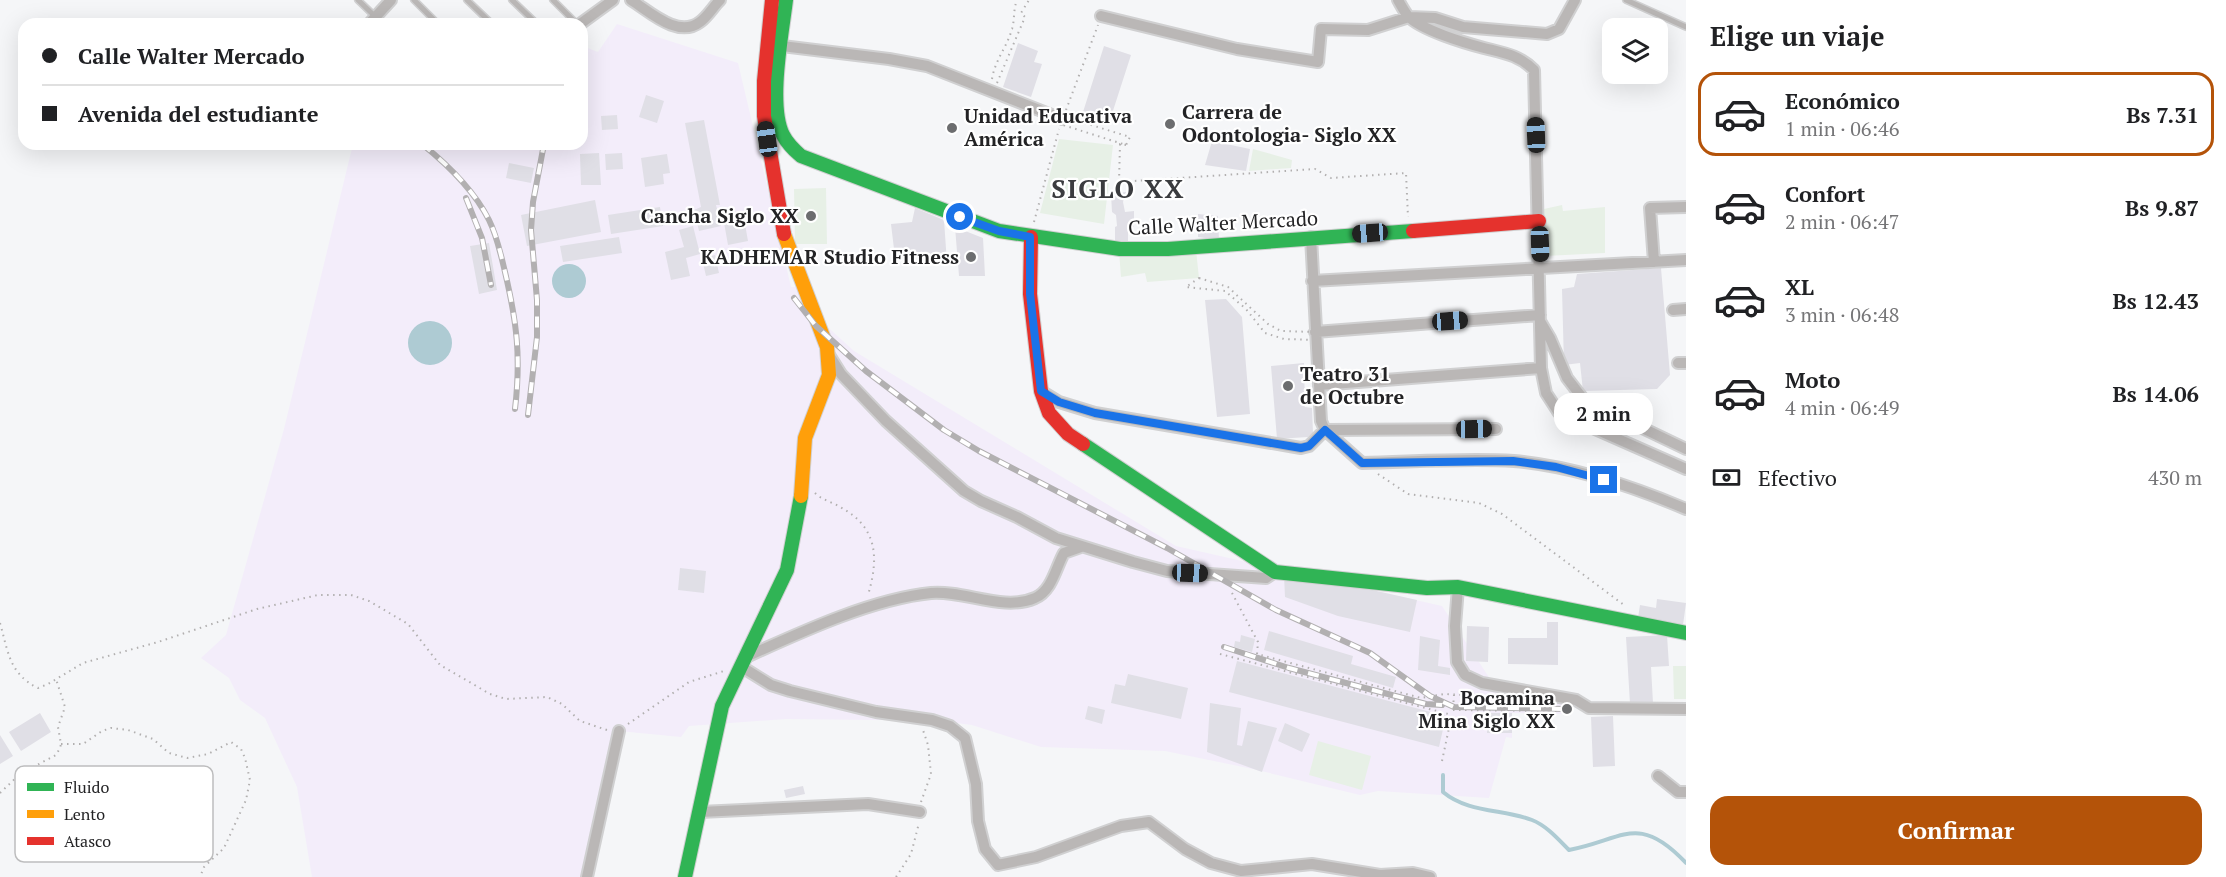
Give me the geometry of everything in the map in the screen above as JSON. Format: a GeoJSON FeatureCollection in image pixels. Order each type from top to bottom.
{"type":"FeatureCollection","features":[{"type":"Feature","properties":{"kind":"street"},"geometry":{"type":"LineString","coordinates":[[379,18],[391,0]]}},
{"type":"Feature","properties":{"kind":"street"},"geometry":{"type":"LineString","coordinates":[[588,18],[613,0]]}},
{"type":"Feature","properties":{"kind":"street"},"geometry":{"type":"LineString","coordinates":[[631,0],[678,27],[689,27],[704,19],[720,0]]}},
{"type":"Feature","properties":{"kind":"street"},"geometry":{"type":"LineString","coordinates":[[644,0],[659,17]]}},
{"type":"Feature","properties":{"kind":"street"},"geometry":{"type":"LineString","coordinates":[[686,877],[722,706],[787,570],[803,477],[805,438],[829,375],[827,352],[821,331],[785,242],[774,185],[764,104],[772,0]]}},
{"type":"Feature","properties":{"kind":"street","name":"Calle Walter Mercado"},"geometry":{"type":"LineString","coordinates":[[786,0],[776,98],[777,119],[782,136],[789,147],[801,156],[999,231],[1120,249],[1168,249],[1539,220]]}},
{"type":"Feature","properties":{"kind":"street"},"geometry":{"type":"LineString","coordinates":[[1398,0],[1409,17],[1432,30],[1484,48],[1505,51],[1524,60],[1534,70],[1541,368],[1546,393],[1559,412],[1686,469]]}},
{"type":"Feature","properties":{"kind":"street"},"geometry":{"type":"LineString","coordinates":[[1101,16],[1237,49],[1318,62],[1321,29],[1368,30],[1409,17],[1435,18],[1463,27],[1547,34],[1558,29],[1575,0]]}},
{"type":"Feature","properties":{"kind":"street"},"geometry":{"type":"LineString","coordinates":[[782,46],[889,58],[927,66],[1062,120]]}},
{"type":"Feature","properties":{"kind":"street"},"geometry":{"type":"LineString","coordinates":[[1654,262],[1650,208],[1686,207]]}},
{"type":"Feature","properties":{"kind":"street"},"geometry":{"type":"LineString","coordinates":[[1030,237],[1030,294],[1041,391],[1049,413],[1068,434],[1275,572],[1426,588],[1458,587],[1686,633]]}},
{"type":"Feature","properties":{"kind":"street"},"geometry":{"type":"LineString","coordinates":[[1311,237],[1321,421],[1325,430],[1362,463],[1513,461],[1556,467],[1654,496],[1686,509]]}},
{"type":"Feature","properties":{"kind":"street"},"geometry":{"type":"LineString","coordinates":[[1312,281],[1686,260]]}},
{"type":"Feature","properties":{"kind":"street"},"geometry":{"type":"LineString","coordinates":[[1673,310],[1686,309]]}},
{"type":"Feature","properties":{"kind":"street"},"geometry":{"type":"LineString","coordinates":[[1316,336],[1540,318]]}},
{"type":"Feature","properties":{"kind":"street"},"geometry":{"type":"LineString","coordinates":[[1540,318],[1567,378],[1584,400],[1686,449]]}},
{"type":"Feature","properties":{"kind":"street"},"geometry":{"type":"LineString","coordinates":[[827,352],[841,374],[867,401],[964,491],[1056,538],[1167,571],[1266,578],[1275,572]]}},
{"type":"Feature","properties":{"kind":"street"},"geometry":{"type":"LineString","coordinates":[[1319,385],[1541,368]]}},
{"type":"Feature","properties":{"kind":"street"},"geometry":{"type":"LineString","coordinates":[[1041,391],[1059,402],[1095,413],[1301,448],[1309,446],[1325,430],[1496,429]]}},
{"type":"Feature","properties":{"kind":"street"},"geometry":{"type":"LineString","coordinates":[[744,662],[813,628],[900,599],[933,593],[965,595],[999,602],[1021,602],[1037,598],[1050,584],[1064,553],[1081,547]]}},
{"type":"Feature","properties":{"kind":"street"},"geometry":{"type":"LineString","coordinates":[[1458,587],[1455,626],[1457,662],[1465,675],[1482,683],[1576,700],[1589,708],[1686,709]]}},
{"type":"Feature","properties":{"kind":"street"},"geometry":{"type":"LineString","coordinates":[[744,662],[771,685],[790,691],[876,712],[932,720],[950,726],[965,738],[976,784],[978,821],[985,849],[998,865],[1036,857],[1121,826],[1149,822],[1185,849],[1211,863],[1241,872],[1312,864],[1380,875],[1413,873],[1430,877]]}},
{"type":"Feature","properties":{"kind":"street"},"geometry":{"type":"LineString","coordinates":[[587,877],[619,731]]}},
{"type":"Feature","properties":{"kind":"street"},"geometry":{"type":"LineString","coordinates":[[1658,776],[1678,792],[1686,792]]}},
{"type":"Feature","properties":{"kind":"street"},"geometry":{"type":"LineString","coordinates":[[700,812],[868,804],[920,812]]}},
{"type":"Feature","properties":{"kind":"lane"},"geometry":{"type":"LineString","coordinates":[[358,0],[373,18]]}},
{"type":"Feature","properties":{"kind":"lane"},"geometry":{"type":"LineString","coordinates":[[414,0],[432,18]]}},
{"type":"Feature","properties":{"kind":"lane"},"geometry":{"type":"LineString","coordinates":[[467,0],[486,18]]}},
{"type":"Feature","properties":{"kind":"lane"},"geometry":{"type":"LineString","coordinates":[[512,0],[531,18]]}},
{"type":"Feature","properties":{"kind":"lane"},"geometry":{"type":"LineString","coordinates":[[553,0],[572,18]]}},
{"type":"Feature","properties":{"kind":"lane"},"geometry":{"type":"LineString","coordinates":[[1626,0],[1686,27]]}},
{"type":"Feature","properties":{"kind":"path"},"geometry":{"type":"LineString","coordinates":[[990,91],[994,68],[1013,26],[1013,9],[1017,0]]}},
{"type":"Feature","properties":{"kind":"path"},"geometry":{"type":"LineString","coordinates":[[990,91],[1000,78],[1025,17],[1021,13],[1029,0]]}},
{"type":"Feature","properties":{"kind":"path"},"geometry":{"type":"LineString","coordinates":[[1062,116],[1130,137],[1126,145],[1120,144],[1060,124],[1062,120],[1062,116]]}},
{"type":"Feature","properties":{"kind":"path"},"geometry":{"type":"LineString","coordinates":[[1120,144],[1119,182],[1315,169],[1331,178],[1406,173],[1409,231]]}},
{"type":"Feature","properties":{"kind":"path"},"geometry":{"type":"LineString","coordinates":[[1199,278],[1228,287],[1268,324],[1281,331],[1316,336],[1284,339],[1265,333],[1246,309],[1225,291],[1186,287],[1199,278]]}},
{"type":"Feature","properties":{"kind":"path"},"geometry":{"type":"LineString","coordinates":[[1362,463],[1408,494],[1479,503],[1502,514],[1627,608],[1636,622]]}},
{"type":"Feature","properties":{"kind":"path"},"geometry":{"type":"LineString","coordinates":[[803,477],[818,496],[856,517],[866,527],[872,542],[875,573],[867,598],[856,613]]}},
{"type":"Feature","properties":{"kind":"path"},"geometry":{"type":"LineString","coordinates":[[1232,593],[1258,642],[1257,654],[1421,698],[1471,696]]}},
{"type":"Feature","properties":{"kind":"path"},"geometry":{"type":"LineString","coordinates":[[0,623],[12,665],[24,681],[38,688],[83,663],[158,642],[257,609],[318,595],[351,595],[369,601],[408,624],[440,665],[490,694],[506,699],[547,697],[562,704],[580,720],[600,729],[619,731],[689,682],[744,662]]}},
{"type":"Feature","properties":{"kind":"path"},"geometry":{"type":"LineString","coordinates":[[1220,654],[1452,715]]}},
{"type":"Feature","properties":{"kind":"path"},"geometry":{"type":"LineString","coordinates":[[35,766],[56,755],[61,744],[58,727],[65,707],[56,679]]}},
{"type":"Feature","properties":{"kind":"path"},"geometry":{"type":"LineString","coordinates":[[1442,761],[1454,695]]}},
{"type":"Feature","properties":{"kind":"path"},"geometry":{"type":"LineString","coordinates":[[1453,710],[1562,712],[1567,709]]}},
{"type":"Feature","properties":{"kind":"path"},"geometry":{"type":"LineString","coordinates":[[61,744],[83,744],[102,731],[111,728],[128,730],[153,739],[169,753],[187,758],[208,754],[231,742],[241,750],[250,780],[246,800],[224,848],[213,858]]}},
{"type":"Feature","properties":{"kind":"path"},"geometry":{"type":"LineString","coordinates":[[0,793],[15,779]]}},
{"type":"Feature","properties":{"kind":"path"},"geometry":{"type":"LineString","coordinates":[[200,877],[204,867],[209,862]]}},
{"type":"Feature","properties":{"kind":"shaded area"},"geometry":{"type":"Polygon","coordinates":[[[617,24],[738,63],[791,287],[796,287],[821,321],[854,351],[1176,546],[1442,606],[1504,700],[1567,704],[1567,714],[1512,713],[1512,738],[1506,737],[1489,798],[1378,791],[1360,795],[1253,769],[1165,751],[1041,747],[972,725],[918,718],[786,719],[689,726],[681,737],[619,731],[589,877],[312,877],[297,787],[265,718],[240,700],[229,678],[201,658],[226,635],[284,429],[352,150],[588,150],[588,48],[598,52],[617,24]]]}},
{"type":"Feature","properties":{"kind":"shaded area"},"geometry":{"type":"Polygon","coordinates":[[[1059,139],[1113,145],[1104,224],[1040,213],[1059,139]]]}},
{"type":"Feature","properties":{"kind":"shaded area"},"geometry":{"type":"Polygon","coordinates":[[[1253,149],[1292,160],[1291,168],[1249,171],[1253,149]]]}},
{"type":"Feature","properties":{"kind":"shaded area","name":"Cancha Siglo XX"},"geometry":{"type":"Polygon","coordinates":[[[826,188],[827,244],[795,244],[794,189],[826,188]]]}},
{"type":"Feature","properties":{"kind":"shaded area"},"geometry":{"type":"Polygon","coordinates":[[[1562,205],[1563,211],[1605,207],[1605,253],[1545,256],[1544,209],[1562,205]]]}},
{"type":"Feature","properties":{"kind":"shaded area"},"geometry":{"type":"Polygon","coordinates":[[[1196,250],[1199,278],[1147,282],[1145,273],[1121,277],[1119,251],[1196,250]]]}},
{"type":"Feature","properties":{"kind":"shaded area"},"geometry":{"type":"Polygon","coordinates":[[[1673,666],[1686,666],[1686,699],[1674,699],[1673,666]]]}},
{"type":"Feature","properties":{"kind":"shaded area"},"geometry":{"type":"Polygon","coordinates":[[[1318,741],[1371,756],[1362,790],[1309,775],[1318,741]]]}},
{"type":"Feature","properties":{"kind":"water"},"geometry":{"type":"Polygon","coordinates":[[[569,264],[581,269],[586,281],[581,293],[569,298],[557,293],[552,281],[557,269],[569,264]]]}},
{"type":"Feature","properties":{"kind":"water"},"geometry":{"type":"Polygon","coordinates":[[[430,321],[445,328],[452,343],[445,358],[430,365],[415,358],[408,343],[415,328],[430,321]]]}},
{"type":"Feature","properties":{"kind":"building"},"geometry":{"type":"Polygon","coordinates":[[[1018,43],[1038,51],[1034,62],[1042,64],[1031,97],[1003,87],[1018,43]]]}},
{"type":"Feature","properties":{"kind":"building"},"geometry":{"type":"Polygon","coordinates":[[[1104,46],[1131,55],[1110,120],[1083,112],[1104,46]]]}},
{"type":"Feature","properties":{"kind":"building"},"geometry":{"type":"Polygon","coordinates":[[[646,95],[664,101],[657,123],[639,117],[646,95]]]}},
{"type":"Feature","properties":{"kind":"building"},"geometry":{"type":"Polygon","coordinates":[[[617,115],[618,129],[602,130],[601,116],[617,115]]]}},
{"type":"Feature","properties":{"kind":"building"},"geometry":{"type":"Polygon","coordinates":[[[704,120],[720,205],[716,205],[721,226],[699,231],[694,210],[701,207],[685,123],[704,120]]]}},
{"type":"Feature","properties":{"kind":"building"},"geometry":{"type":"Polygon","coordinates":[[[1212,141],[1250,149],[1246,171],[1205,165],[1212,141]]]}},
{"type":"Feature","properties":{"kind":"building"},"geometry":{"type":"Polygon","coordinates":[[[599,153],[601,185],[581,185],[580,154],[599,153]]]}},
{"type":"Feature","properties":{"kind":"building"},"geometry":{"type":"Polygon","coordinates":[[[622,153],[623,169],[606,170],[605,154],[622,153]]]}},
{"type":"Feature","properties":{"kind":"building"},"geometry":{"type":"Polygon","coordinates":[[[667,154],[670,173],[663,174],[664,184],[645,187],[641,158],[667,154]]]}},
{"type":"Feature","properties":{"kind":"building"},"geometry":{"type":"Polygon","coordinates":[[[509,163],[534,168],[531,183],[506,178],[509,163]]]}},
{"type":"Feature","properties":{"kind":"building"},"geometry":{"type":"Polygon","coordinates":[[[1126,192],[1123,202],[1125,212],[1134,211],[1134,227],[1128,228],[1128,242],[1115,243],[1115,227],[1117,226],[1116,215],[1112,212],[1111,194],[1126,192]]]}},
{"type":"Feature","properties":{"kind":"building"},"geometry":{"type":"Polygon","coordinates":[[[595,200],[601,232],[527,246],[521,215],[595,200]]]}},
{"type":"Feature","properties":{"kind":"building"},"geometry":{"type":"Polygon","coordinates":[[[660,207],[663,226],[611,234],[608,215],[660,207]]]}},
{"type":"Feature","properties":{"kind":"building"},"geometry":{"type":"Polygon","coordinates":[[[915,208],[944,220],[947,263],[931,264],[930,253],[905,256],[905,248],[894,249],[891,224],[912,222],[915,208]]]}},
{"type":"Feature","properties":{"kind":"building"},"geometry":{"type":"Polygon","coordinates":[[[743,213],[748,241],[728,245],[723,217],[743,213]]]}},
{"type":"Feature","properties":{"kind":"building"},"geometry":{"type":"Polygon","coordinates":[[[1198,214],[1218,216],[1219,240],[1198,237],[1198,214]]]}},
{"type":"Feature","properties":{"kind":"building"},"geometry":{"type":"Polygon","coordinates":[[[693,226],[700,254],[686,258],[690,276],[671,280],[665,252],[684,247],[679,230],[693,226]]]}},
{"type":"Feature","properties":{"kind":"building","name":"KADHEMAR Studio Fitness"},"geometry":{"type":"Polygon","coordinates":[[[955,227],[983,238],[985,276],[959,276],[955,227]]]}},
{"type":"Feature","properties":{"kind":"building"},"geometry":{"type":"Polygon","coordinates":[[[619,237],[622,253],[563,262],[560,246],[619,237]]]}},
{"type":"Feature","properties":{"kind":"building"},"geometry":{"type":"Polygon","coordinates":[[[489,243],[497,290],[479,294],[470,246],[489,243]]]}},
{"type":"Feature","properties":{"kind":"building"},"geometry":{"type":"Polygon","coordinates":[[[715,255],[719,273],[706,276],[702,259],[715,255]]]}},
{"type":"Feature","properties":{"kind":"building"},"geometry":{"type":"Polygon","coordinates":[[[1661,268],[1670,375],[1657,389],[1583,391],[1580,363],[1564,365],[1562,289],[1574,287],[1577,274],[1661,268]]]}},
{"type":"Feature","properties":{"kind":"building"},"geometry":{"type":"Polygon","coordinates":[[[1226,299],[1242,317],[1250,414],[1217,417],[1205,300],[1226,299]]]}},
{"type":"Feature","properties":{"kind":"building","name":"Teatro 31 de Octubre"},"geometry":{"type":"Polygon","coordinates":[[[1304,363],[1305,407],[1312,408],[1313,433],[1308,437],[1277,439],[1271,366],[1304,363]]]}},
{"type":"Feature","properties":{"kind":"building"},"geometry":{"type":"Polygon","coordinates":[[[680,568],[706,571],[704,593],[678,590],[680,568]]]}},
{"type":"Feature","properties":{"kind":"building"},"geometry":{"type":"Polygon","coordinates":[[[1284,575],[1345,584],[1417,600],[1410,632],[1338,616],[1285,597],[1284,575]]]}},
{"type":"Feature","properties":{"kind":"building"},"geometry":{"type":"Polygon","coordinates":[[[1657,599],[1686,603],[1683,625],[1638,618],[1640,605],[1656,608],[1657,599]]]}},
{"type":"Feature","properties":{"kind":"building"},"geometry":{"type":"Polygon","coordinates":[[[1547,622],[1558,622],[1558,665],[1508,664],[1508,638],[1547,638],[1547,622]]]}},
{"type":"Feature","properties":{"kind":"building"},"geometry":{"type":"Polygon","coordinates":[[[1467,626],[1489,627],[1488,662],[1466,661],[1467,626]]]}},
{"type":"Feature","properties":{"kind":"building"},"geometry":{"type":"Polygon","coordinates":[[[1269,631],[1353,656],[1351,664],[1396,677],[1393,688],[1264,650],[1269,631]]]}},
{"type":"Feature","properties":{"kind":"building"},"geometry":{"type":"Polygon","coordinates":[[[1241,635],[1255,639],[1252,652],[1234,647],[1235,641],[1240,642],[1241,635]]]}},
{"type":"Feature","properties":{"kind":"building"},"geometry":{"type":"Polygon","coordinates":[[[1667,635],[1669,666],[1651,667],[1653,703],[1630,704],[1626,637],[1667,635]]]}},
{"type":"Feature","properties":{"kind":"building"},"geometry":{"type":"Polygon","coordinates":[[[1420,636],[1440,640],[1438,666],[1450,668],[1450,675],[1418,670],[1420,636]]]}},
{"type":"Feature","properties":{"kind":"building"},"geometry":{"type":"Polygon","coordinates":[[[1237,661],[1446,716],[1439,747],[1229,692],[1237,661]]]}},
{"type":"Feature","properties":{"kind":"building"},"geometry":{"type":"Polygon","coordinates":[[[1292,667],[1429,702],[1428,706],[1291,670],[1292,667]]]}},
{"type":"Feature","properties":{"kind":"building"},"geometry":{"type":"Polygon","coordinates":[[[1128,674],[1188,688],[1181,719],[1111,703],[1115,684],[1125,686],[1128,674]]]}},
{"type":"Feature","properties":{"kind":"building"},"geometry":{"type":"Polygon","coordinates":[[[1210,703],[1241,708],[1237,745],[1242,746],[1248,721],[1277,728],[1262,772],[1207,752],[1210,703]]]}},
{"type":"Feature","properties":{"kind":"building"},"geometry":{"type":"Polygon","coordinates":[[[1088,706],[1105,710],[1102,724],[1085,719],[1088,706]]]}},
{"type":"Feature","properties":{"kind":"building"},"geometry":{"type":"Polygon","coordinates":[[[40,713],[51,732],[21,751],[9,732],[40,713]]]}},
{"type":"Feature","properties":{"kind":"building"},"geometry":{"type":"Polygon","coordinates":[[[1480,713],[1512,713],[1512,733],[1487,733],[1487,727],[1480,727],[1480,713]]]}},
{"type":"Feature","properties":{"kind":"building"},"geometry":{"type":"Polygon","coordinates":[[[1613,716],[1615,766],[1593,767],[1591,717],[1613,716]]]}},
{"type":"Feature","properties":{"kind":"building"},"geometry":{"type":"Polygon","coordinates":[[[1285,723],[1310,734],[1302,752],[1278,741],[1285,723]]]}},
{"type":"Feature","properties":{"kind":"building"},"geometry":{"type":"Polygon","coordinates":[[[0,735],[13,756],[0,764],[0,735]]]}},
{"type":"Feature","properties":{"kind":"building"},"geometry":{"type":"Polygon","coordinates":[[[803,786],[805,794],[786,798],[784,790],[803,786]]]}},
{"type":"Feature","properties":{"kind":"waterway"},"geometry":{"type":"LineString","coordinates":[[1443,775],[1443,792],[1453,799],[1474,807],[1532,820],[1547,829],[1569,850],[1617,836],[1642,834],[1655,838],[1669,847],[1686,863]]}},
{"type":"Feature","properties":{"kind":"railway"},"geometry":{"type":"LineString","coordinates":[[429,150],[468,188],[483,209],[494,232],[505,272],[515,324],[518,356],[515,409]]}},
{"type":"Feature","properties":{"kind":"railway"},"geometry":{"type":"LineString","coordinates":[[528,415],[537,337],[537,300],[531,230],[533,202],[543,150]]}},
{"type":"Feature","properties":{"kind":"railway"},"geometry":{"type":"LineString","coordinates":[[466,198],[482,238],[491,285]]}},
{"type":"Feature","properties":{"kind":"railway"},"geometry":{"type":"LineString","coordinates":[[794,298],[816,326],[866,371],[944,430],[979,451],[1167,548],[1276,610],[1370,653],[1430,696],[1454,707],[1567,709]]}},
{"type":"Feature","properties":{"kind":"railway"},"geometry":{"type":"LineString","coordinates":[[1224,647],[1289,668],[1426,704],[1442,705]]}},
{"type":"Feature","properties":{"kind":"traffic: fast"},"geometry":{"type":"LineString","coordinates":[[786,0],[776,88],[779,122],[783,135],[791,146],[801,156],[999,231],[1120,249],[1168,249],[1413,231]]}},
{"type":"Feature","properties":{"kind":"traffic: fast"},"geometry":{"type":"LineString","coordinates":[[1083,444],[1275,572],[1427,588],[1458,587],[1686,633]]}},
{"type":"Feature","properties":{"kind":"traffic: fast"},"geometry":{"type":"LineString","coordinates":[[685,877],[722,706],[787,570],[801,496]]}},
{"type":"Feature","properties":{"kind":"traffic: slow"},"geometry":{"type":"LineString","coordinates":[[784,234],[827,347],[829,375],[805,438],[801,496]]}},
{"type":"Feature","properties":{"kind":"traffic: jam"},"geometry":{"type":"LineString","coordinates":[[772,0],[764,81],[764,116],[784,234]]}},
{"type":"Feature","properties":{"kind":"traffic: jam"},"geometry":{"type":"LineString","coordinates":[[1413,231],[1539,221]]}},
{"type":"Feature","properties":{"kind":"traffic: jam"},"geometry":{"type":"LineString","coordinates":[[1031,237],[1030,294],[1041,391],[1049,413],[1068,434],[1083,444]]}},
{"type":"Feature","properties":{"kind":"place","name":"Carrera de Odontologia- Siglo XX"},"geometry":{"type":"Point","coordinates":[1170,124]}},
{"type":"Feature","properties":{"kind":"place","name":"Unidad Educativa América"},"geometry":{"type":"Point","coordinates":[952,128]}},
{"type":"Feature","properties":{"kind":"place","name":"Cancha Siglo XX"},"geometry":{"type":"Point","coordinates":[811,216]}},
{"type":"Feature","properties":{"kind":"place","name":"KADHEMAR Studio Fitness"},"geometry":{"type":"Point","coordinates":[971,257]}},
{"type":"Feature","properties":{"kind":"place","name":"Teatro 31 de Octubre"},"geometry":{"type":"Point","coordinates":[1288,386]}},
{"type":"Feature","properties":{"kind":"place","name":"Bocamina Mina Siglo XX"},"geometry":{"type":"Point","coordinates":[1567,709]}},
{"type":"Feature","properties":{"kind":"district","name":"SIGLO XX"},"geometry":{"type":"Point","coordinates":[1118,189]}},
{"type":"Feature","properties":{"kind":"route"},"geometry":{"type":"LineString","coordinates":[[960,217],[999,231],[1030,237],[1030,294],[1041,391],[1059,402],[1095,413],[1301,448],[1309,446],[1325,430],[1362,463],[1513,461],[1556,467],[1604,480]]}}]}
